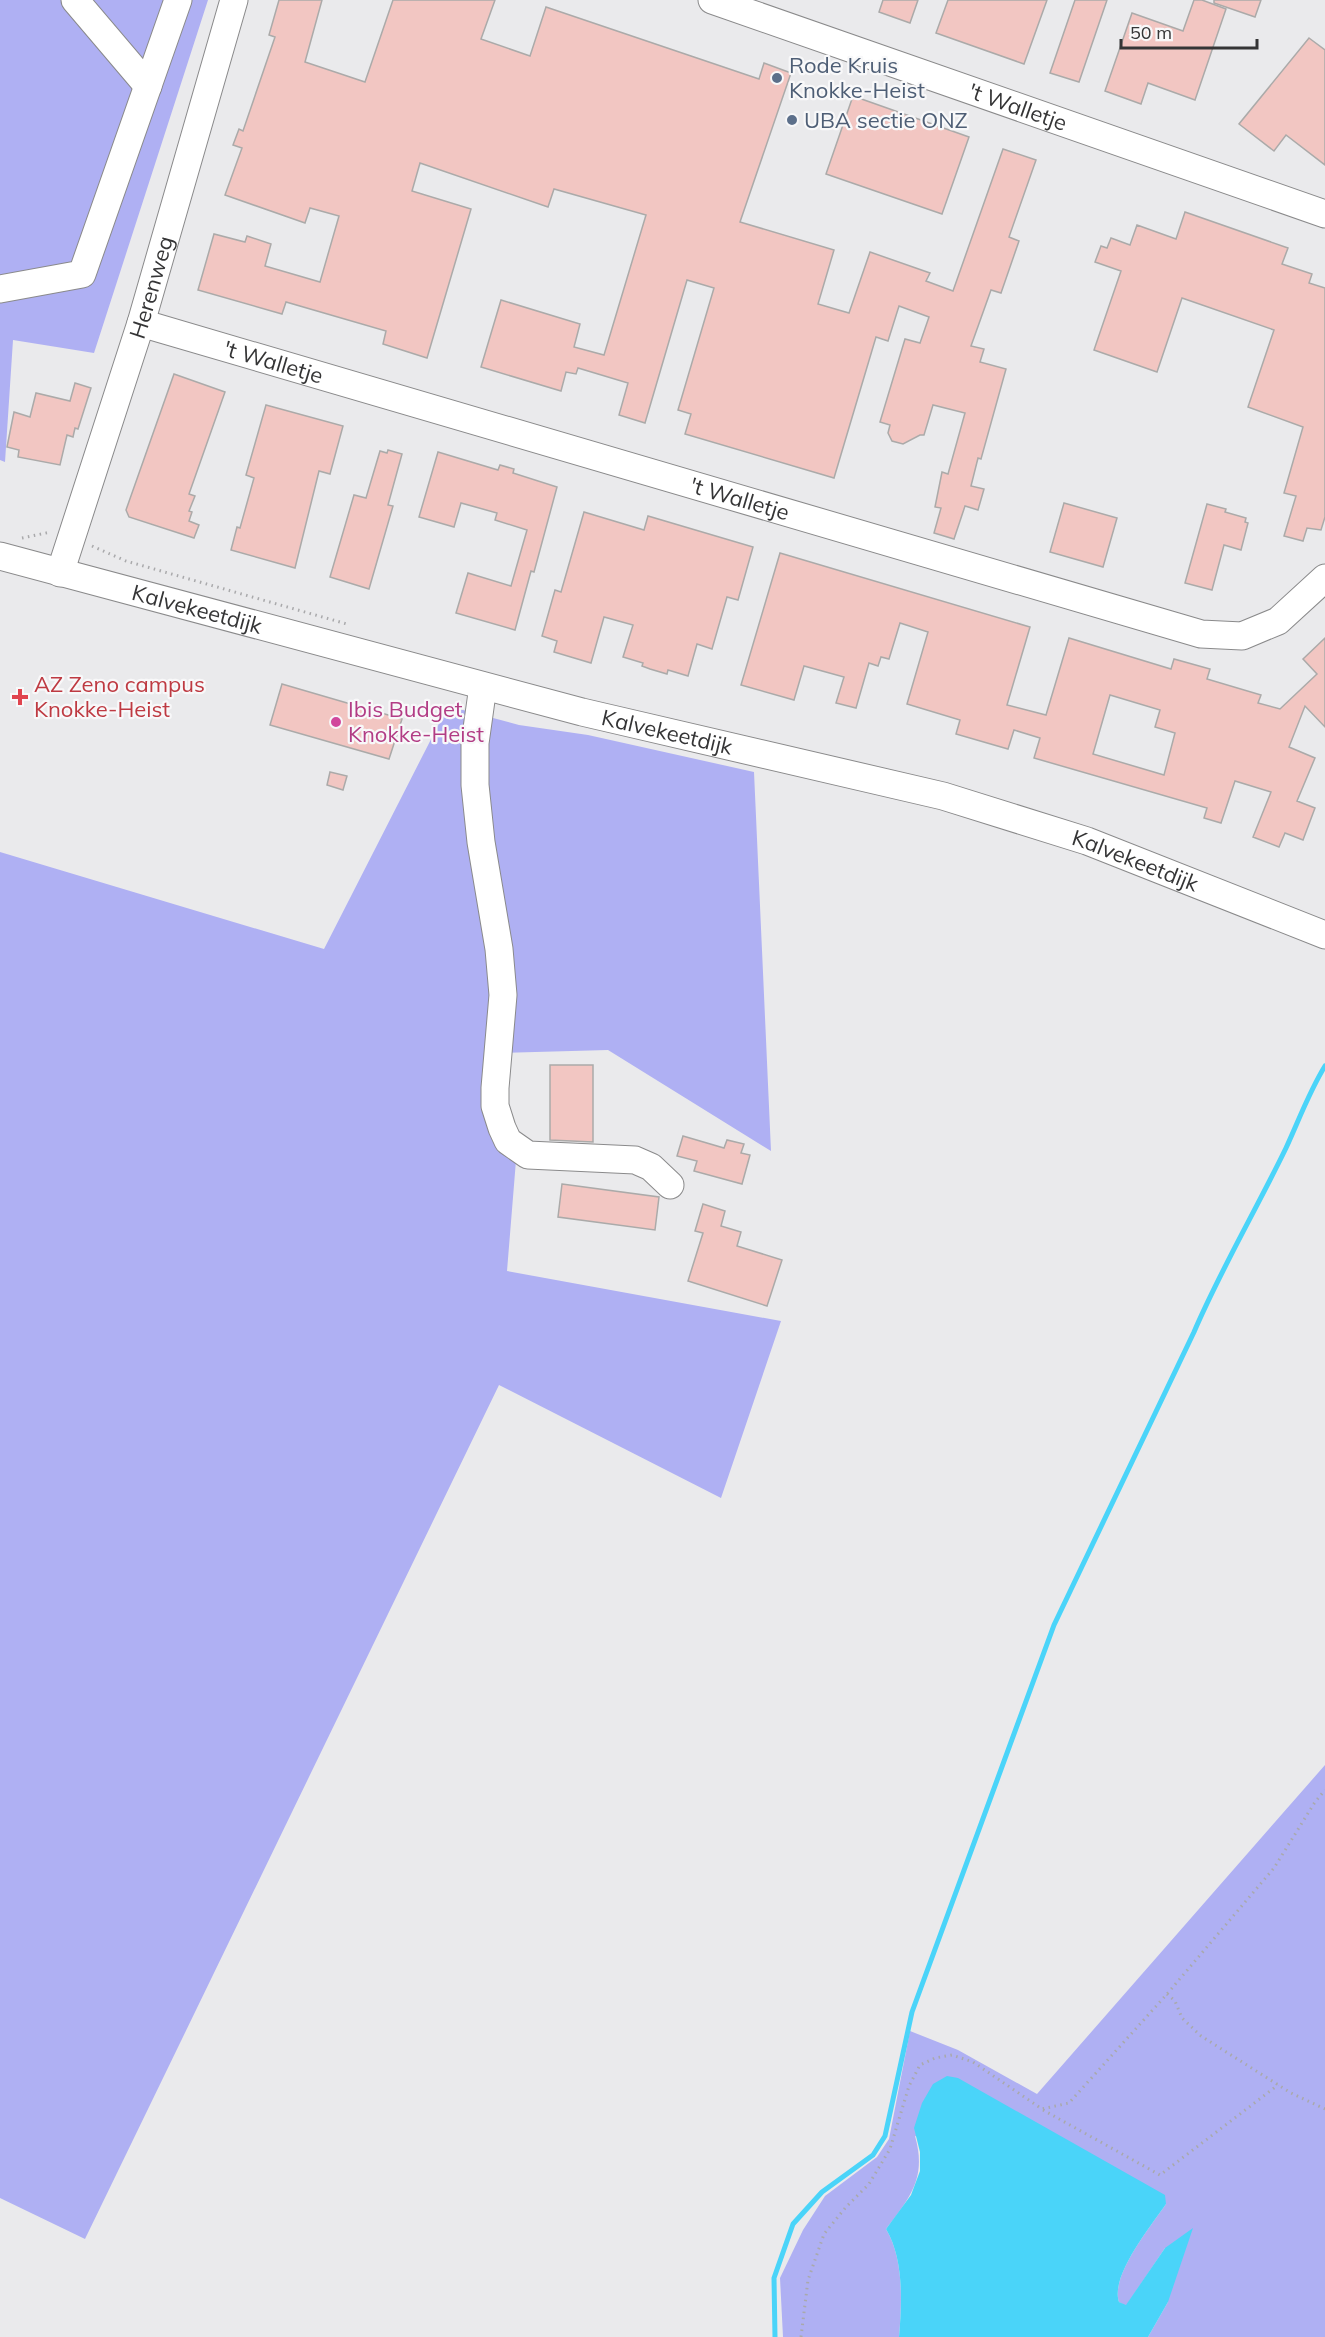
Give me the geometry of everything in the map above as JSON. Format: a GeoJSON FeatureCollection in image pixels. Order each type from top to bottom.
{"type":"FeatureCollection","features":[{"type":"Feature","properties":{"kind":"street"},"geometry":{"type":"LineString","coordinates":[[75,0],[148,86]]}},
{"type":"Feature","properties":{"kind":"street"},"geometry":{"type":"LineString","coordinates":[[0,289],[82,274],[178,0]]}},
{"type":"Feature","properties":{"kind":"street","name":"Herenweg"},"geometry":{"type":"LineString","coordinates":[[60,573],[141,323],[234,0]]}},
{"type":"Feature","properties":{"kind":"street","name":"'t Walletje"},"geometry":{"type":"LineString","coordinates":[[712,0],[1325,214]]}},
{"type":"Feature","properties":{"kind":"street","name":"'t Walletje"},"geometry":{"type":"LineString","coordinates":[[141,323],[1201,634],[1242,636],[1278,621],[1325,578]]}},
{"type":"Feature","properties":{"kind":"street","name":"Kalvekeetdijk"},"geometry":{"type":"LineString","coordinates":[[0,556],[582,712],[943,796],[1012,816],[1128,856],[1325,935]]}},
{"type":"Feature","properties":{"kind":"street"},"geometry":{"type":"LineString","coordinates":[[483,686],[475,743],[475,785],[481,842],[499,949],[503,995],[503,1020],[495,1088],[495,1106],[502,1128],[508,1141],[528,1155],[635,1160],[651,1167],[670,1185]]}},
{"type":"Feature","properties":{"kind":"path"},"geometry":{"type":"LineString","coordinates":[[1042,2109],[1069,2103],[1167,1994],[1274,1868],[1315,1802],[1325,1790]]}},
{"type":"Feature","properties":{"kind":"path"},"geometry":{"type":"LineString","coordinates":[[1167,1994],[1175,2001],[1182,2018],[1201,2036],[1291,2093],[1325,2109]]}},
{"type":"Feature","properties":{"kind":"path"},"geometry":{"type":"LineString","coordinates":[[801,2337],[808,2280],[824,2234],[869,2184],[890,2149],[909,2086],[920,2065],[935,2058],[952,2055],[973,2062],[1042,2109],[1160,2175],[1278,2085]]}},
{"type":"Feature","properties":{"kind":"shaded area"},"geometry":{"type":"Polygon","coordinates":[[[0,0],[208,0],[94,353],[13,340],[5,462],[0,460],[0,0]]]}},
{"type":"Feature","properties":{"kind":"shaded area"},"geometry":{"type":"Polygon","coordinates":[[[448,706],[519,725],[588,735],[754,772],[771,1151],[608,1050],[499,1053],[495,1088],[517,1148],[507,1271],[781,1321],[721,1498],[499,1385],[85,2239],[0,2198],[0,852],[324,949],[448,706]]]}},
{"type":"Feature","properties":{"kind":"shaded area"},"geometry":{"type":"Polygon","coordinates":[[[1325,1765],[1325,2337],[1148,2337],[1168,2302],[1165,2248],[1126,2306],[1119,2302],[1118,2291],[1126,2265],[1166,2204],[915,2136],[919,2164],[914,2186],[909,2197],[886,2229],[899,2267],[901,2310],[899,2337],[783,2337],[780,2278],[803,2230],[825,2196],[877,2157],[889,2139],[910,2031],[958,2050],[1037,2094],[1325,1765]]]}},
{"type":"Feature","properties":{"kind":"shaded area"},"geometry":{"type":"Polygon","coordinates":[[[947,2076],[958,2078],[1165,2195],[1166,2204],[1126,2265],[1120,2279],[1119,2302],[1126,2305],[1165,2248],[1193,2228],[1168,2302],[1148,2337],[899,2337],[901,2296],[899,2267],[886,2229],[911,2195],[920,2171],[920,2152],[914,2128],[922,2103],[933,2084],[947,2076]]]}},
{"type":"Feature","properties":{"kind":"building"},"geometry":{"type":"Polygon","coordinates":[[[279,0],[322,0],[305,62],[365,82],[393,0],[495,0],[481,39],[530,56],[546,7],[759,79],[764,63],[791,73],[740,222],[834,250],[818,304],[849,313],[870,252],[930,273],[926,281],[953,291],[1003,149],[1036,160],[1009,237],[1019,241],[1001,293],[991,290],[971,346],[984,349],[980,362],[1006,369],[981,459],[978,458],[971,486],[984,489],[978,510],[965,506],[954,539],[934,533],[941,508],[935,507],[942,472],[948,474],[965,413],[933,405],[924,435],[903,444],[892,441],[888,433],[890,425],[880,422],[905,339],[920,343],[929,317],[899,306],[888,341],[876,337],[834,478],[685,434],[691,414],[678,410],[714,288],[687,280],[645,423],[619,415],[628,383],[578,368],[576,374],[566,372],[561,391],[481,367],[501,300],[580,324],[574,347],[604,355],[646,215],[554,189],[548,207],[420,163],[412,191],[471,209],[427,358],[383,344],[386,331],[286,302],[282,314],[198,290],[214,234],[245,242],[247,236],[271,244],[265,266],[320,282],[339,216],[310,208],[305,223],[225,195],[242,148],[233,145],[239,129],[243,131],[275,37],[269,35],[279,0]]]}},
{"type":"Feature","properties":{"kind":"building"},"geometry":{"type":"Polygon","coordinates":[[[883,0],[918,0],[910,23],[879,12],[883,0]]]}},
{"type":"Feature","properties":{"kind":"building"},"geometry":{"type":"Polygon","coordinates":[[[948,0],[1047,0],[1024,64],[936,33],[948,0]]]}},
{"type":"Feature","properties":{"kind":"building"},"geometry":{"type":"Polygon","coordinates":[[[1075,0],[1107,0],[1079,82],[1050,73],[1075,0]]]}},
{"type":"Feature","properties":{"kind":"building"},"geometry":{"type":"Polygon","coordinates":[[[1194,0],[1202,0],[1226,9],[1195,100],[1148,83],[1141,104],[1105,91],[1132,13],[1183,31],[1194,0]]]}},
{"type":"Feature","properties":{"kind":"building"},"geometry":{"type":"Polygon","coordinates":[[[1214,0],[1261,0],[1255,17],[1214,3],[1214,0]]]}},
{"type":"Feature","properties":{"kind":"building"},"geometry":{"type":"Polygon","coordinates":[[[1309,38],[1325,50],[1325,165],[1286,135],[1274,151],[1239,124],[1309,38]]]}},
{"type":"Feature","properties":{"kind":"building"},"geometry":{"type":"Polygon","coordinates":[[[853,96],[969,137],[942,214],[826,174],[853,96]]]}},
{"type":"Feature","properties":{"kind":"building"},"geometry":{"type":"Polygon","coordinates":[[[1185,212],[1288,248],[1282,264],[1312,274],[1309,283],[1325,288],[1325,517],[1321,530],[1307,528],[1303,541],[1284,536],[1296,496],[1284,493],[1303,427],[1248,407],[1274,330],[1182,298],[1157,372],[1094,350],[1121,271],[1095,262],[1101,246],[1107,248],[1111,238],[1130,245],[1137,225],[1176,239],[1185,212]]]}},
{"type":"Feature","properties":{"kind":"building"},"geometry":{"type":"Polygon","coordinates":[[[174,374],[225,392],[189,494],[195,496],[189,511],[192,512],[189,521],[199,525],[194,538],[129,517],[126,510],[174,374]]]}},
{"type":"Feature","properties":{"kind":"building"},"geometry":{"type":"Polygon","coordinates":[[[75,383],[91,388],[78,429],[75,428],[73,437],[67,435],[60,465],[18,457],[19,450],[7,447],[14,412],[30,417],[36,393],[70,401],[75,383]]]}},
{"type":"Feature","properties":{"kind":"building"},"geometry":{"type":"Polygon","coordinates":[[[266,405],[343,426],[330,474],[319,471],[295,568],[231,550],[237,527],[240,528],[254,478],[246,475],[266,405]]]}},
{"type":"Feature","properties":{"kind":"building"},"geometry":{"type":"Polygon","coordinates":[[[388,450],[402,454],[388,505],[393,506],[369,589],[330,577],[354,495],[366,498],[380,451],[387,453],[388,450]]]}},
{"type":"Feature","properties":{"kind":"building"},"geometry":{"type":"Polygon","coordinates":[[[438,452],[498,470],[500,465],[514,469],[513,473],[557,487],[534,572],[531,571],[515,630],[456,613],[468,573],[511,586],[527,530],[495,520],[497,513],[461,503],[454,527],[419,517],[438,452]]]}},
{"type":"Feature","properties":{"kind":"building"},"geometry":{"type":"Polygon","coordinates":[[[1064,503],[1117,518],[1103,567],[1050,552],[1064,503]]]}},
{"type":"Feature","properties":{"kind":"building"},"geometry":{"type":"Polygon","coordinates":[[[1207,504],[1246,518],[1245,522],[1248,523],[1241,550],[1224,545],[1212,590],[1185,583],[1207,504]]]}},
{"type":"Feature","properties":{"kind":"building"},"geometry":{"type":"Polygon","coordinates":[[[584,512],[644,530],[648,516],[753,547],[738,600],[727,597],[712,649],[697,644],[688,676],[668,670],[667,674],[623,657],[633,625],[604,617],[591,663],[554,652],[557,641],[542,636],[555,590],[561,592],[584,512]]]}},
{"type":"Feature","properties":{"kind":"building"},"geometry":{"type":"Polygon","coordinates":[[[780,553],[1030,627],[1007,705],[1046,715],[1069,638],[1171,669],[1174,659],[1210,669],[1207,679],[1261,695],[1258,703],[1280,709],[1317,674],[1303,659],[1325,638],[1325,727],[1305,706],[1289,747],[1315,758],[1297,801],[1315,808],[1303,840],[1285,833],[1279,847],[1253,837],[1271,792],[1235,781],[1221,823],[1204,818],[1207,808],[1034,758],[1040,738],[1014,730],[1008,749],[956,734],[960,720],[907,704],[928,632],[900,623],[889,659],[881,657],[878,666],[869,663],[856,708],[836,703],[844,677],[804,666],[794,700],[741,685],[780,553]],[[1110,695],[1093,754],[1164,775],[1175,733],[1155,727],[1160,710],[1110,695]]]}},
{"type":"Feature","properties":{"kind":"building","name":"Ibis Budget Knokke-Heist"},"geometry":{"type":"Polygon","coordinates":[[[282,684],[402,719],[389,759],[270,725],[282,684]]]}},
{"type":"Feature","properties":{"kind":"building"},"geometry":{"type":"Polygon","coordinates":[[[330,772],[347,776],[343,790],[327,785],[330,772]]]}},
{"type":"Feature","properties":{"kind":"building"},"geometry":{"type":"Polygon","coordinates":[[[550,1065],[593,1065],[593,1142],[550,1140],[550,1065]]]}},
{"type":"Feature","properties":{"kind":"building"},"geometry":{"type":"Polygon","coordinates":[[[683,1136],[724,1148],[727,1140],[744,1144],[741,1153],[750,1155],[742,1184],[694,1171],[697,1161],[677,1156],[683,1136]]]}},
{"type":"Feature","properties":{"kind":"building"},"geometry":{"type":"Polygon","coordinates":[[[562,1184],[659,1197],[655,1230],[558,1217],[562,1184]]]}},
{"type":"Feature","properties":{"kind":"building"},"geometry":{"type":"Polygon","coordinates":[[[703,1204],[725,1211],[721,1226],[741,1232],[737,1246],[782,1260],[767,1306],[688,1281],[703,1233],[695,1231],[703,1204]]]}},
{"type":"Feature","properties":{"kind":"waterway"},"geometry":{"type":"LineString","coordinates":[[775,2337],[774,2278],[793,2224],[822,2192],[873,2155],[885,2136],[912,2012],[1054,1625],[1216,1285],[1275,1171],[1325,1066]]}},
{"type":"Feature","properties":{"kind":"place","name":"Rode Kruis Knokke-Heist"},"geometry":{"type":"Point","coordinates":[777,78]}},
{"type":"Feature","properties":{"kind":"place","name":"UBA sectie ONZ"},"geometry":{"type":"Point","coordinates":[792,120]}},
{"type":"Feature","properties":{"kind":"place","name":"AZ Zeno campus Knokke-Heist"},"geometry":{"type":"Point","coordinates":[20,697]}},
{"type":"Feature","properties":{"kind":"place","name":"Ibis Budget Knokke-Heist"},"geometry":{"type":"Point","coordinates":[336,722]}}]}
